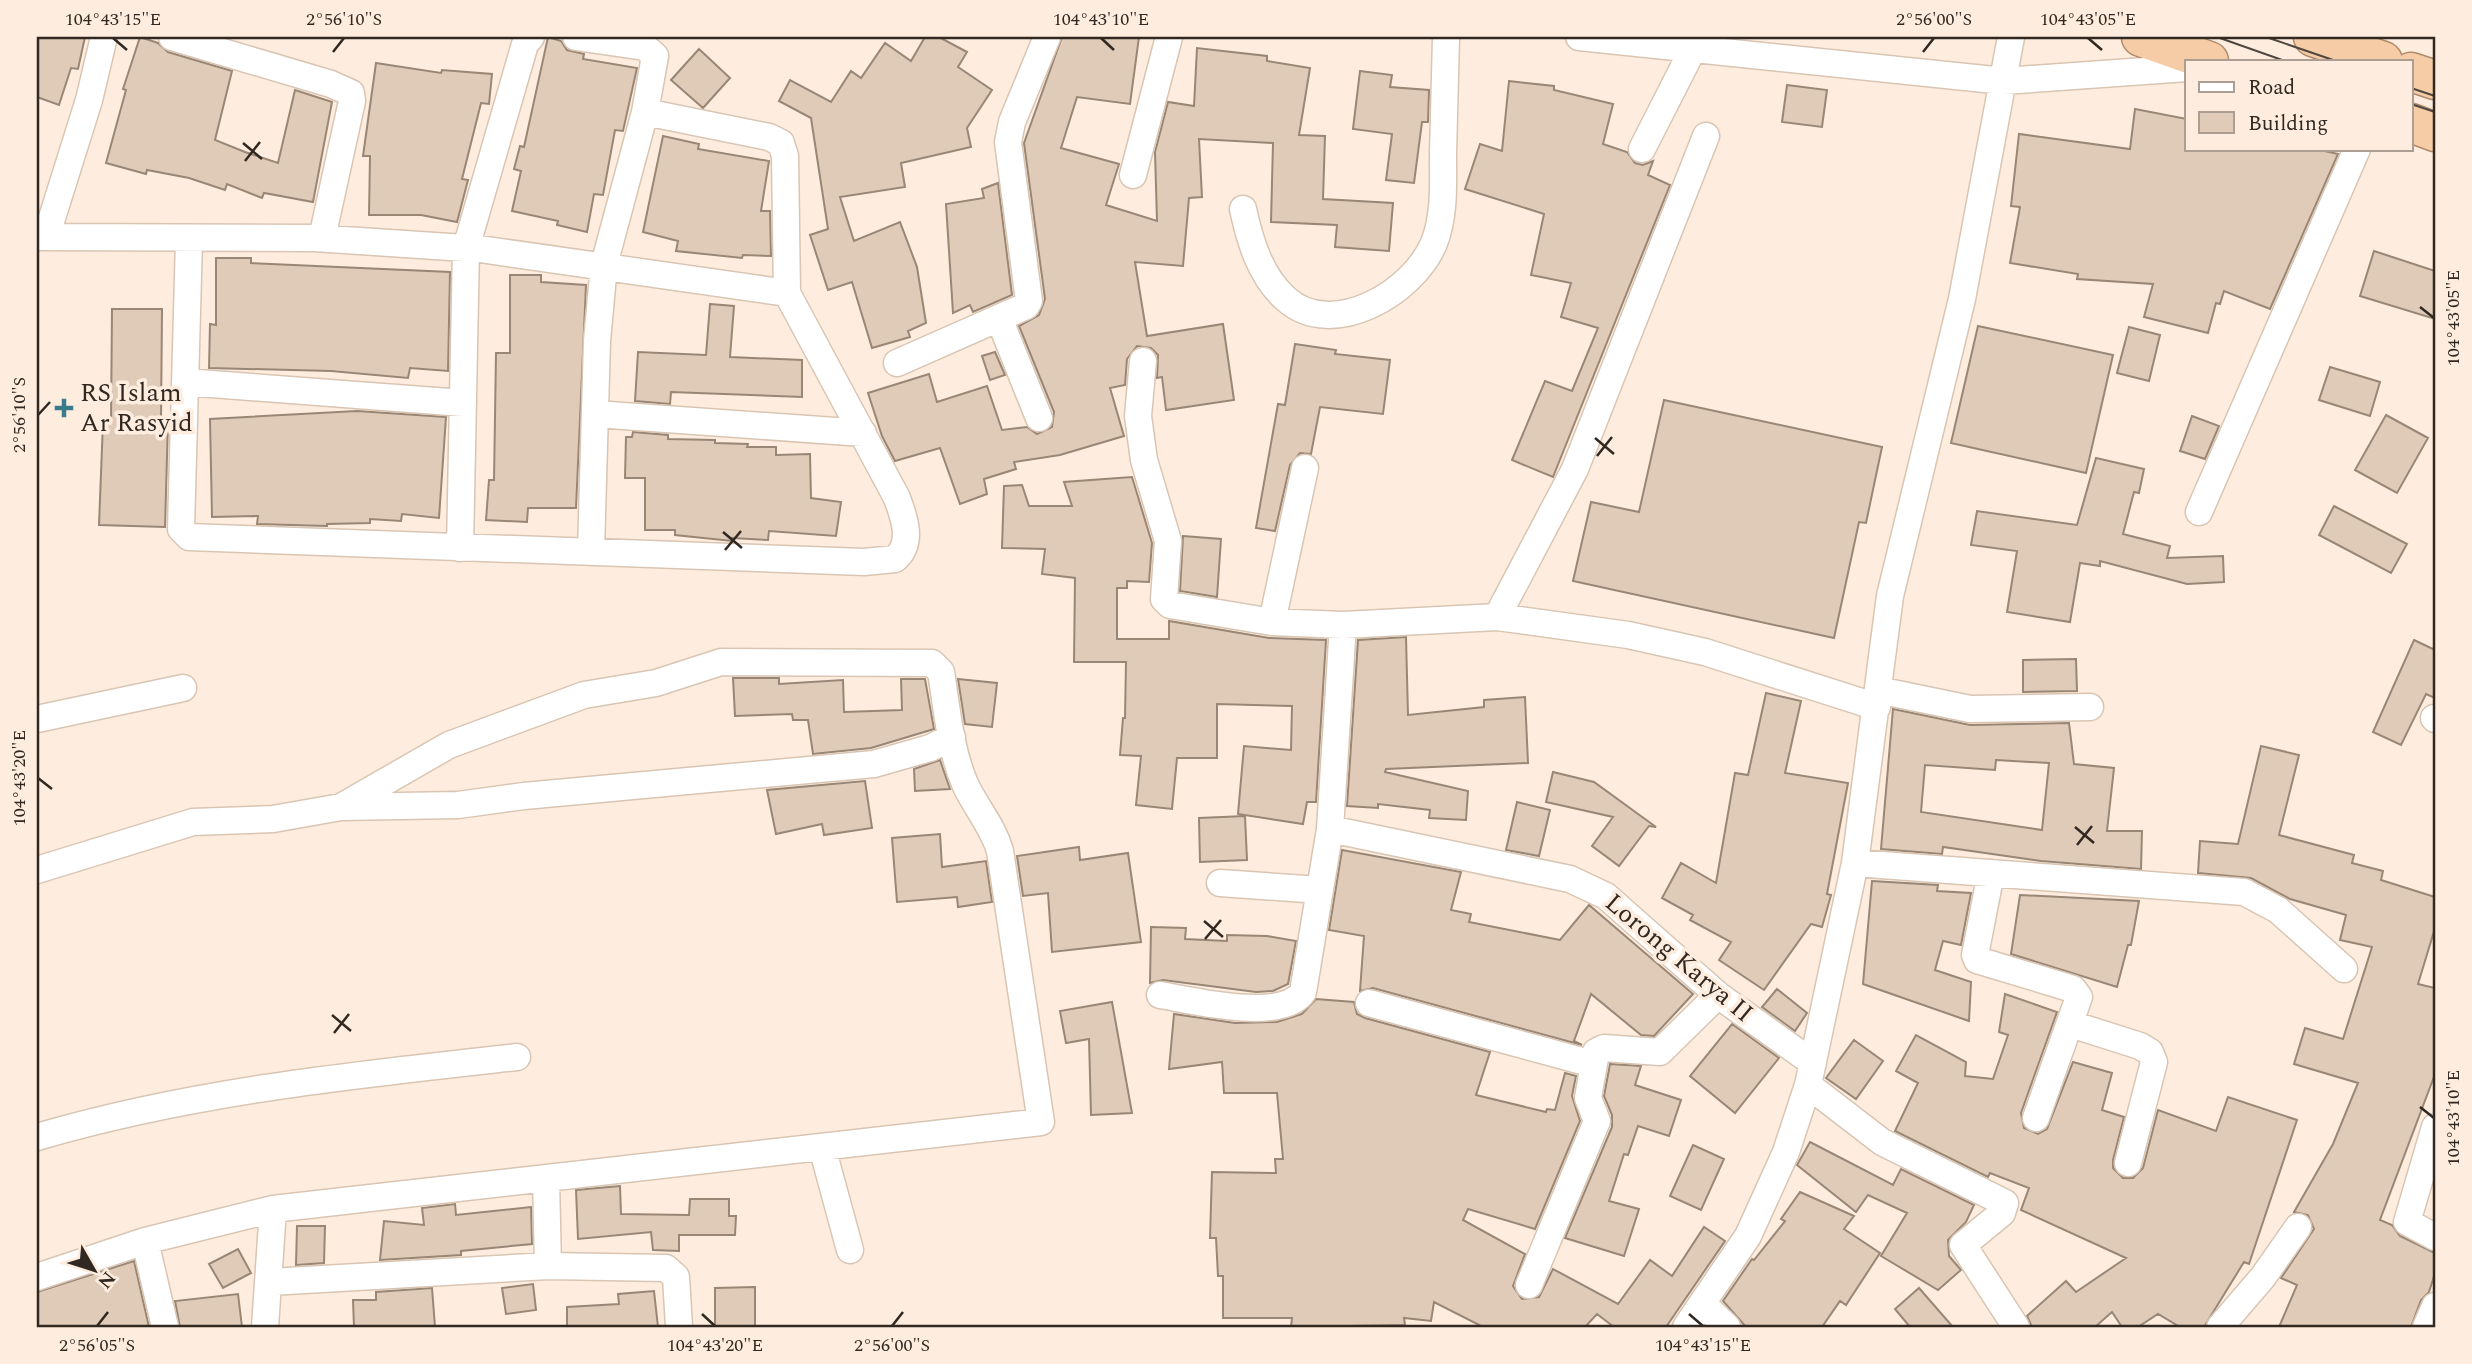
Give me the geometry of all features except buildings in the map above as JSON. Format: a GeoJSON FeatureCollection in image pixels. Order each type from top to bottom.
{"type":"FeatureCollection","features":[{"type":"Feature","properties":{"kind":"highway"},"geometry":{"type":"LineString","coordinates":[[2141,37],[2206,60]]}},
{"type":"Feature","properties":{"kind":"highway"},"geometry":{"type":"LineString","coordinates":[[2313,37],[2380,60]]}},
{"type":"Feature","properties":{"kind":"highway"},"geometry":{"type":"LineString","coordinates":[[2412,72],[2435,80]]}},
{"type":"Feature","properties":{"kind":"highway"},"geometry":{"type":"LineString","coordinates":[[2412,123],[2435,132]]}},
{"type":"Feature","properties":{"kind":"street"},"geometry":{"type":"LineString","coordinates":[[104,37],[89,100],[41,237],[189,240],[322,238],[466,248],[604,265],[787,293]]}},
{"type":"Feature","properties":{"kind":"street"},"geometry":{"type":"LineString","coordinates":[[172,37],[331,84],[351,93],[352,101],[322,238]]}},
{"type":"Feature","properties":{"kind":"street"},"geometry":{"type":"LineString","coordinates":[[460,548],[466,248],[525,44],[531,37]]}},
{"type":"Feature","properties":{"kind":"street"},"geometry":{"type":"LineString","coordinates":[[576,37],[645,47],[654,52],[654,71],[645,112],[604,265],[597,341],[591,551]]}},
{"type":"Feature","properties":{"kind":"street"},"geometry":{"type":"LineString","coordinates":[[897,363],[1026,306],[1030,298],[1008,142],[1012,122],[1047,37]]}},
{"type":"Feature","properties":{"kind":"street"},"geometry":{"type":"LineString","coordinates":[[1133,175],[1170,37]]}},
{"type":"Feature","properties":{"kind":"street"},"geometry":{"type":"LineString","coordinates":[[1243,209],[1250,243],[1260,263],[1286,299],[1302,310],[1339,313],[1362,309],[1388,297],[1405,283],[1421,266],[1439,227],[1446,37]]}},
{"type":"Feature","properties":{"kind":"street"},"geometry":{"type":"LineString","coordinates":[[1579,37],[2004,81],[2185,68]]}},
{"type":"Feature","properties":{"kind":"street"},"geometry":{"type":"LineString","coordinates":[[1686,1327],[1748,1236],[1786,1152],[1810,1074],[1855,863],[1890,596],[1962,299],[2011,37]]}},
{"type":"Feature","properties":{"kind":"street"},"geometry":{"type":"LineString","coordinates":[[1642,149],[1693,49]]}},
{"type":"Feature","properties":{"kind":"street"},"geometry":{"type":"LineString","coordinates":[[189,240],[181,529],[189,537],[864,562],[895,559],[906,540],[906,522],[897,498],[787,293],[785,156],[780,143],[769,137],[645,112]]}},
{"type":"Feature","properties":{"kind":"street"},"geometry":{"type":"LineString","coordinates":[[1497,617],[1576,469],[1706,136]]}},
{"type":"Feature","properties":{"kind":"street"},"geometry":{"type":"LineString","coordinates":[[2199,512],[2357,150]]}},
{"type":"Feature","properties":{"kind":"street"},"geometry":{"type":"LineString","coordinates":[[999,318],[1039,418]]}},
{"type":"Feature","properties":{"kind":"street"},"geometry":{"type":"LineString","coordinates":[[1143,361],[1138,416],[1144,460],[1168,541],[1166,603],[1272,622],[1343,625],[1497,617],[1667,642],[1877,698],[1970,709],[2090,707]]}},
{"type":"Feature","properties":{"kind":"street"},"geometry":{"type":"LineString","coordinates":[[186,382],[463,402]]}},
{"type":"Feature","properties":{"kind":"street"},"geometry":{"type":"LineString","coordinates":[[595,414],[863,433]]}},
{"type":"Feature","properties":{"kind":"street"},"geometry":{"type":"LineString","coordinates":[[1272,622],[1305,468]]}},
{"type":"Feature","properties":{"kind":"street"},"geometry":{"type":"LineString","coordinates":[[1160,995],[1238,1010],[1297,999],[1303,992],[1330,829],[1343,625]]}},
{"type":"Feature","properties":{"kind":"street"},"geometry":{"type":"LineString","coordinates":[[37,1277],[145,1241],[273,1209],[1041,1122],[1000,851],[991,825],[965,783],[952,737],[941,672],[932,663],[721,662],[656,683],[584,695],[449,745],[341,807]]}},
{"type":"Feature","properties":{"kind":"street"},"geometry":{"type":"LineString","coordinates":[[37,719],[183,688]]}},
{"type":"Feature","properties":{"kind":"street"},"geometry":{"type":"LineString","coordinates":[[37,870],[193,822],[273,819],[341,807],[458,805],[693,779],[874,765],[921,751],[952,737]]}},
{"type":"Feature","properties":{"kind":"street","name":"Lorong Karya II"},"geometry":{"type":"LineString","coordinates":[[1330,829],[1583,884],[1606,896],[1810,1074],[1882,1142],[2005,1203],[2002,1213],[1963,1245],[2017,1327]]}},
{"type":"Feature","properties":{"kind":"street"},"geometry":{"type":"LineString","coordinates":[[1855,863],[2244,892],[2278,910],[2344,969]]}},
{"type":"Feature","properties":{"kind":"street"},"geometry":{"type":"LineString","coordinates":[[1991,873],[1976,957],[1983,963],[2073,989],[2079,997],[2036,1118]]}},
{"type":"Feature","properties":{"kind":"street"},"geometry":{"type":"LineString","coordinates":[[1220,883],[1320,890]]}},
{"type":"Feature","properties":{"kind":"street"},"geometry":{"type":"LineString","coordinates":[[1529,1285],[1597,1121],[1588,1098],[1597,1052],[1604,1048],[1660,1052],[1718,995]]}},
{"type":"Feature","properties":{"kind":"street"},"geometry":{"type":"LineString","coordinates":[[1369,1003],[1593,1064]]}},
{"type":"Feature","properties":{"kind":"street"},"geometry":{"type":"LineString","coordinates":[[2071,1024],[2140,1046],[2150,1052],[2154,1062],[2128,1163]]}},
{"type":"Feature","properties":{"kind":"street"},"geometry":{"type":"LineString","coordinates":[[37,1137],[108,1116],[242,1089],[517,1057]]}},
{"type":"Feature","properties":{"kind":"street"},"geometry":{"type":"LineString","coordinates":[[2433,1140],[2407,1223],[2435,1237]]}},
{"type":"Feature","properties":{"kind":"street"},"geometry":{"type":"LineString","coordinates":[[822,1147],[850,1250]]}},
{"type":"Feature","properties":{"kind":"street"},"geometry":{"type":"LineString","coordinates":[[546,1180],[548,1266]]}},
{"type":"Feature","properties":{"kind":"street"},"geometry":{"type":"LineString","coordinates":[[265,1327],[273,1209]]}},
{"type":"Feature","properties":{"kind":"street"},"geometry":{"type":"LineString","coordinates":[[2220,1327],[2263,1277],[2298,1227]]}},
{"type":"Feature","properties":{"kind":"street"},"geometry":{"type":"LineString","coordinates":[[145,1241],[164,1327]]}},
{"type":"Feature","properties":{"kind":"street"},"geometry":{"type":"LineString","coordinates":[[270,1282],[548,1266],[669,1269],[676,1277],[679,1327]]}},
{"type":"Feature","properties":{"kind":"street"},"geometry":{"type":"LineString","coordinates":[[1703,1304],[1727,1327]]}},
{"type":"Feature","properties":{"kind":"street"},"geometry":{"type":"LineString","coordinates":[[2426,1327],[2435,1306]]}},
{"type":"Feature","properties":{"kind":"tram line"},"geometry":{"type":"LineString","coordinates":[[2217,37],[2282,60]]}},
{"type":"Feature","properties":{"kind":"tram line"},"geometry":{"type":"LineString","coordinates":[[2266,37],[2333,60]]}},
{"type":"Feature","properties":{"kind":"tram line"},"geometry":{"type":"LineString","coordinates":[[2412,88],[2435,96]]}},
{"type":"Feature","properties":{"kind":"tram line"},"geometry":{"type":"LineString","coordinates":[[2412,104],[2435,112]]}},
{"type":"Feature","properties":{"kind":"place","name":"RS Islam Ar Rasyid"},"geometry":{"type":"Point","coordinates":[64,408]}}]}
